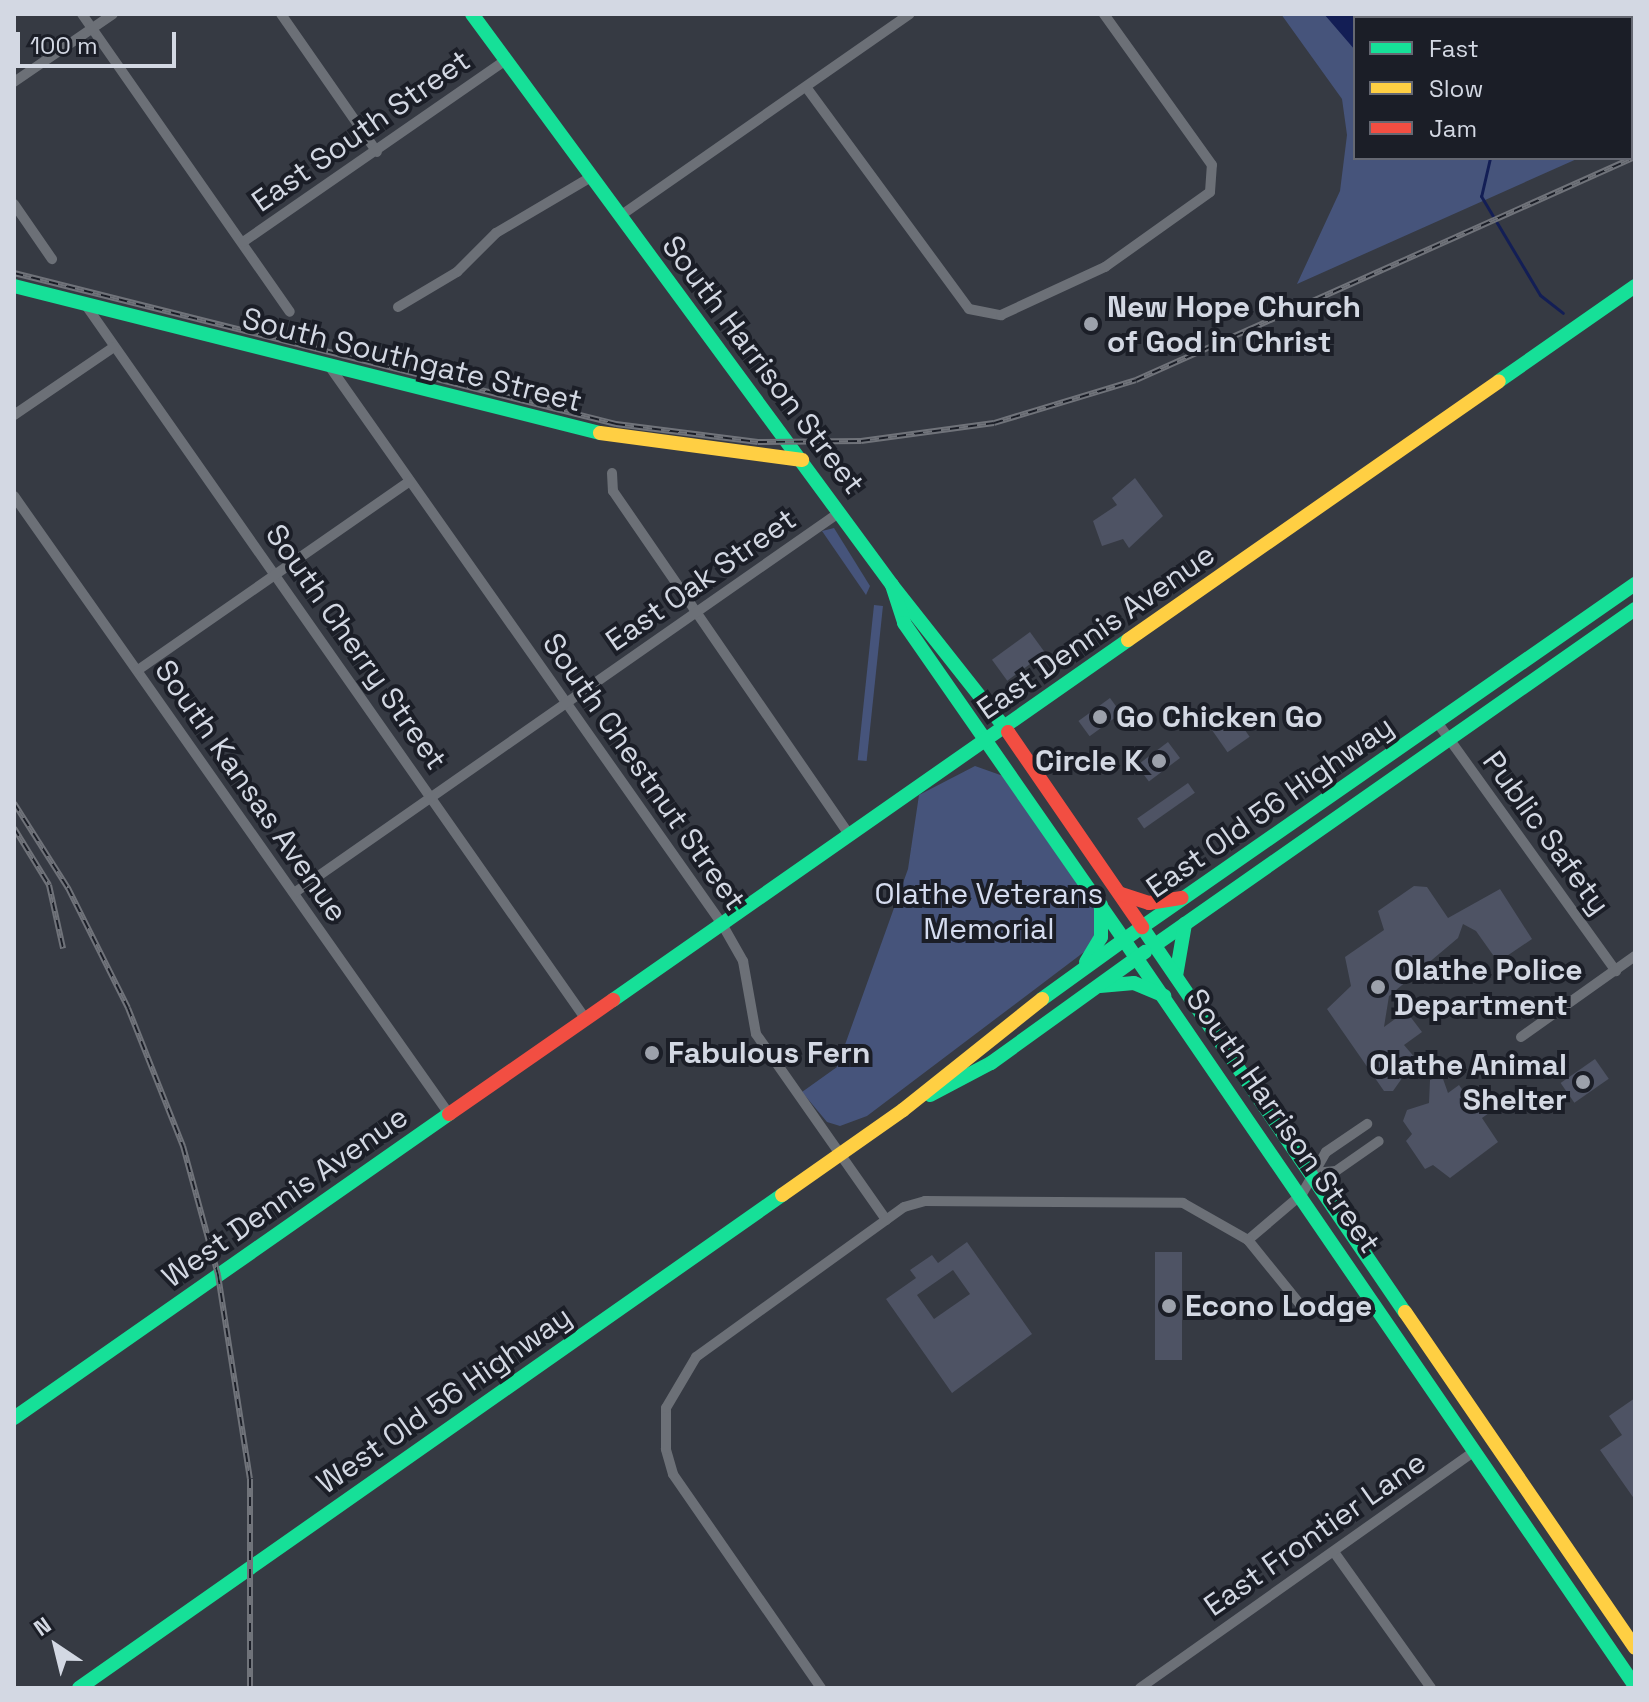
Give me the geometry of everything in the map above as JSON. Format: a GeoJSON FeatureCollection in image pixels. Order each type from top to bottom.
{"type":"FeatureCollection","features":[{"type":"Feature","properties":{"kind":"main road","name":"South Harrison Street"},"geometry":{"type":"LineString","coordinates":[[472,14],[892,585],[918,609],[1005,727],[1314,1173],[1635,1648]]}},
{"type":"Feature","properties":{"kind":"main road","name":"South Southgate Street"},"geometry":{"type":"LineString","coordinates":[[14,286],[596,433],[802,460]]}},
{"type":"Feature","properties":{"kind":"main road","name":"East Dennis Avenue"},"geometry":{"type":"LineString","coordinates":[[585,1018],[1635,286]]}},
{"type":"Feature","properties":{"kind":"main road","name":"East Old 56 Highway"},"geometry":{"type":"LineString","coordinates":[[839,1155],[903,1110],[977,1045],[1077,973],[1635,584]]}},
{"type":"Feature","properties":{"kind":"main road","name":"South Harrison Street"},"geometry":{"type":"LineString","coordinates":[[892,585],[904,623],[1302,1194],[1473,1452],[1635,1686]]}},
{"type":"Feature","properties":{"kind":"main road","name":"East Old 56 Highway"},"geometry":{"type":"LineString","coordinates":[[903,1110],[991,1063],[1137,957],[1635,609]]}},
{"type":"Feature","properties":{"kind":"main road"},"geometry":{"type":"LineString","coordinates":[[1119,893],[1149,903],[1186,896]]}},
{"type":"Feature","properties":{"kind":"main road"},"geometry":{"type":"LineString","coordinates":[[1077,973],[1101,937],[1101,905]]}},
{"type":"Feature","properties":{"kind":"main road"},"geometry":{"type":"LineString","coordinates":[[1176,976],[1185,924]]}},
{"type":"Feature","properties":{"kind":"main road"},"geometry":{"type":"LineString","coordinates":[[1098,986],[1134,983],[1164,997]]}},
{"type":"Feature","properties":{"kind":"main road","name":"West Dennis Avenue"},"geometry":{"type":"LineString","coordinates":[[14,1418],[585,1018]]}},
{"type":"Feature","properties":{"kind":"main road","name":"West Old 56 Highway"},"geometry":{"type":"LineString","coordinates":[[79,1688],[839,1155]]}},
{"type":"Feature","properties":{"kind":"street"},"geometry":{"type":"LineString","coordinates":[[82,14],[290,312]]}},
{"type":"Feature","properties":{"kind":"street"},"geometry":{"type":"LineString","coordinates":[[14,82],[113,14]]}},
{"type":"Feature","properties":{"kind":"street"},"geometry":{"type":"LineString","coordinates":[[281,14],[377,152]]}},
{"type":"Feature","properties":{"kind":"street"},"geometry":{"type":"LineString","coordinates":[[806,87],[969,309],[992,315],[1105,267],[1210,192],[1214,176],[1104,14]]}},
{"type":"Feature","properties":{"kind":"street"},"geometry":{"type":"LineString","coordinates":[[620,216],[903,16]]}},
{"type":"Feature","properties":{"kind":"street","name":"East South Street"},"geometry":{"type":"LineString","coordinates":[[243,242],[506,60]]}},
{"type":"Feature","properties":{"kind":"street"},"geometry":{"type":"LineString","coordinates":[[398,307],[457,272],[496,233],[591,177]]}},
{"type":"Feature","properties":{"kind":"street"},"geometry":{"type":"LineString","coordinates":[[14,204],[52,259]]}},
{"type":"Feature","properties":{"kind":"street","name":"South Cherry Street"},"geometry":{"type":"LineString","coordinates":[[85,304],[585,1018]]}},
{"type":"Feature","properties":{"kind":"street"},"geometry":{"type":"LineString","coordinates":[[14,415],[114,347]]}},
{"type":"Feature","properties":{"kind":"street","name":"South Chestnut Street"},"geometry":{"type":"LineString","coordinates":[[330,367],[722,924],[743,961],[756,1034],[886,1220]]}},
{"type":"Feature","properties":{"kind":"street"},"geometry":{"type":"LineString","coordinates":[[612,473],[613,491],[849,834]]}},
{"type":"Feature","properties":{"kind":"street"},"geometry":{"type":"LineString","coordinates":[[138,670],[410,481]]}},
{"type":"Feature","properties":{"kind":"street","name":"South Kansas Avenue"},"geometry":{"type":"LineString","coordinates":[[14,496],[449,1114]]}},
{"type":"Feature","properties":{"kind":"street","name":"East Oak Street"},"geometry":{"type":"LineString","coordinates":[[294,893],[840,512]]}},
{"type":"Feature","properties":{"kind":"street","name":"Public Safety"},"geometry":{"type":"LineString","coordinates":[[1437,722],[1616,971]]}},
{"type":"Feature","properties":{"kind":"street"},"geometry":{"type":"LineString","coordinates":[[1521,1037],[1635,956]]}},
{"type":"Feature","properties":{"kind":"street"},"geometry":{"type":"LineString","coordinates":[[1248,1240],[1302,1194],[1326,1152],[1367,1124]]}},
{"type":"Feature","properties":{"kind":"street"},"geometry":{"type":"LineString","coordinates":[[1314,1173],[1336,1171],[1379,1141]]}},
{"type":"Feature","properties":{"kind":"street"},"geometry":{"type":"LineString","coordinates":[[821,1688],[673,1474],[666,1449],[666,1408],[696,1357],[886,1220],[925,1201],[1053,1199],[1183,1203],[1248,1240],[1303,1308]]}},
{"type":"Feature","properties":{"kind":"street","name":"East Frontier Lane"},"geometry":{"type":"LineString","coordinates":[[1140,1688],[1473,1452]]}},
{"type":"Feature","properties":{"kind":"street"},"geometry":{"type":"LineString","coordinates":[[1334,1552],[1431,1688]]}},
{"type":"Feature","properties":{"kind":"green space"},"geometry":{"type":"Polygon","coordinates":[[[1281,14],[1551,14],[1353,16],[1353,160],[1575,160],[1297,284],[1340,191],[1347,135],[1342,99],[1281,14]]]}},
{"type":"Feature","properties":{"kind":"green space"},"geometry":{"type":"Polygon","coordinates":[[[834,528],[870,586],[866,595],[822,531],[834,528]]]}},
{"type":"Feature","properties":{"kind":"green space"},"geometry":{"type":"Polygon","coordinates":[[[874,605],[883,606],[867,761],[858,760],[874,605]]]}},
{"type":"Feature","properties":{"kind":"green space","name":"Olathe Veterans Memorial"},"geometry":{"type":"Polygon","coordinates":[[[975,766],[1006,777],[1098,906],[1100,922],[1088,949],[867,1116],[840,1126],[827,1122],[802,1092],[837,1067],[908,869],[919,795],[975,766]]]}},
{"type":"Feature","properties":{"kind":"shaded area"},"geometry":{"type":"Polygon","coordinates":[[[1324,14],[1478,14],[1353,16],[1353,48],[1324,14]]]}},
{"type":"Feature","properties":{"kind":"building"},"geometry":{"type":"Polygon","coordinates":[[[1135,478],[1163,516],[1129,548],[1123,539],[1102,546],[1093,521],[1117,505],[1112,498],[1135,478]]]}},
{"type":"Feature","properties":{"kind":"building"},"geometry":{"type":"Polygon","coordinates":[[[1030,632],[1045,653],[1007,681],[992,660],[1030,632]]]}},
{"type":"Feature","properties":{"kind":"building","name":"Go Chicken Go"},"geometry":{"type":"Polygon","coordinates":[[[1110,698],[1121,713],[1090,736],[1078,721],[1110,698]]]}},
{"type":"Feature","properties":{"kind":"building"},"geometry":{"type":"Polygon","coordinates":[[[1233,713],[1250,737],[1228,752],[1211,728],[1233,713]]]}},
{"type":"Feature","properties":{"kind":"building","name":"Circle K"},"geometry":{"type":"Polygon","coordinates":[[[1168,742],[1180,758],[1149,781],[1137,765],[1168,742]]]}},
{"type":"Feature","properties":{"kind":"building","name":"Circle K"},"geometry":{"type":"Polygon","coordinates":[[[1188,783],[1195,793],[1144,828],[1137,819],[1188,783]]]}},
{"type":"Feature","properties":{"kind":"building","name":"Olathe Police Department"},"geometry":{"type":"Polygon","coordinates":[[[1414,886],[1427,887],[1448,918],[1500,889],[1532,939],[1498,962],[1476,931],[1463,924],[1458,938],[1389,996],[1384,1027],[1406,1011],[1422,1032],[1404,1045],[1429,1074],[1405,1074],[1393,1091],[1384,1091],[1327,1009],[1351,986],[1345,957],[1384,930],[1378,911],[1414,886]]]}},
{"type":"Feature","properties":{"kind":"building","name":"Olathe Animal Shelter"},"geometry":{"type":"Polygon","coordinates":[[[1595,1059],[1609,1079],[1574,1103],[1561,1083],[1595,1059]]]}},
{"type":"Feature","properties":{"kind":"building"},"geometry":{"type":"Polygon","coordinates":[[[1442,1076],[1448,1093],[1459,1085],[1473,1105],[1480,1100],[1489,1113],[1482,1118],[1498,1142],[1450,1178],[1433,1165],[1425,1169],[1406,1141],[1412,1134],[1403,1121],[1407,1110],[1429,1103],[1430,1080],[1442,1076]]]}},
{"type":"Feature","properties":{"kind":"building"},"geometry":{"type":"Polygon","coordinates":[[[967,1242],[1032,1334],[952,1393],[886,1299],[916,1278],[910,1270],[932,1255],[938,1263],[967,1242]],[[953,1270],[917,1295],[934,1319],[970,1294],[953,1270]]]}},
{"type":"Feature","properties":{"kind":"building","name":"Econo Lodge"},"geometry":{"type":"Polygon","coordinates":[[[1155,1252],[1182,1252],[1182,1360],[1155,1360],[1155,1252]]]}},
{"type":"Feature","properties":{"kind":"building"},"geometry":{"type":"Polygon","coordinates":[[[1635,1398],[1635,1500],[1600,1450],[1622,1435],[1609,1416],[1635,1398]]]}},
{"type":"Feature","properties":{"kind":"waterway"},"geometry":{"type":"LineString","coordinates":[[1490,160],[1481,196],[1540,295],[1563,313]]}},
{"type":"Feature","properties":{"kind":"railway"},"geometry":{"type":"LineString","coordinates":[[14,273],[616,424],[758,442],[861,441],[994,423],[1136,380],[1628,160]]}},
{"type":"Feature","properties":{"kind":"railway"},"geometry":{"type":"LineString","coordinates":[[14,803],[68,888],[128,1008],[183,1146],[218,1275],[250,1479],[250,1688]]}},
{"type":"Feature","properties":{"kind":"railway"},"geometry":{"type":"LineString","coordinates":[[14,828],[49,885],[63,948]]}},
{"type":"Feature","properties":{"kind":"traffic: fast"},"geometry":{"type":"LineString","coordinates":[[472,14],[892,585],[1008,732]]}},
{"type":"Feature","properties":{"kind":"traffic: fast"},"geometry":{"type":"LineString","coordinates":[[14,286],[600,433]]}},
{"type":"Feature","properties":{"kind":"traffic: fast"},"geometry":{"type":"LineString","coordinates":[[1499,381],[1635,286]]}},
{"type":"Feature","properties":{"kind":"traffic: fast"},"geometry":{"type":"LineString","coordinates":[[1142,927],[1635,584]]}},
{"type":"Feature","properties":{"kind":"traffic: fast"},"geometry":{"type":"LineString","coordinates":[[892,585],[904,623],[1124,940]]}},
{"type":"Feature","properties":{"kind":"traffic: fast"},"geometry":{"type":"LineString","coordinates":[[1155,945],[1635,609]]}},
{"type":"Feature","properties":{"kind":"traffic: fast"},"geometry":{"type":"LineString","coordinates":[[613,1000],[1128,640]]}},
{"type":"Feature","properties":{"kind":"traffic: fast"},"geometry":{"type":"LineString","coordinates":[[1086,962],[1101,937],[1101,905]]}},
{"type":"Feature","properties":{"kind":"traffic: fast"},"geometry":{"type":"LineString","coordinates":[[1176,976],[1185,924]]}},
{"type":"Feature","properties":{"kind":"traffic: fast"},"geometry":{"type":"LineString","coordinates":[[1042,999],[1142,927],[1405,1312]]}},
{"type":"Feature","properties":{"kind":"traffic: fast"},"geometry":{"type":"LineString","coordinates":[[1124,940],[1635,1686]]}},
{"type":"Feature","properties":{"kind":"traffic: fast"},"geometry":{"type":"LineString","coordinates":[[930,1095],[991,1063],[1145,952]]}},
{"type":"Feature","properties":{"kind":"traffic: fast"},"geometry":{"type":"LineString","coordinates":[[1100,986],[1134,983],[1164,996]]}},
{"type":"Feature","properties":{"kind":"traffic: fast"},"geometry":{"type":"LineString","coordinates":[[14,1418],[449,1114]]}},
{"type":"Feature","properties":{"kind":"traffic: fast"},"geometry":{"type":"LineString","coordinates":[[79,1688],[782,1195]]}},
{"type":"Feature","properties":{"kind":"traffic: slow"},"geometry":{"type":"LineString","coordinates":[[1128,640],[1499,381]]}},
{"type":"Feature","properties":{"kind":"traffic: slow"},"geometry":{"type":"LineString","coordinates":[[600,433],[802,460]]}},
{"type":"Feature","properties":{"kind":"traffic: slow"},"geometry":{"type":"LineString","coordinates":[[782,1195],[903,1110],[1042,999]]}},
{"type":"Feature","properties":{"kind":"traffic: slow"},"geometry":{"type":"LineString","coordinates":[[1405,1312],[1635,1648]]}},
{"type":"Feature","properties":{"kind":"traffic: jam"},"geometry":{"type":"LineString","coordinates":[[1008,732],[1142,927]]}},
{"type":"Feature","properties":{"kind":"traffic: jam"},"geometry":{"type":"LineString","coordinates":[[1121,894],[1149,903],[1182,898]]}},
{"type":"Feature","properties":{"kind":"traffic: jam"},"geometry":{"type":"LineString","coordinates":[[449,1114],[613,1000]]}},
{"type":"Feature","properties":{"kind":"place","name":"New Hope Church of God in Christ"},"geometry":{"type":"Point","coordinates":[1091,324]}},
{"type":"Feature","properties":{"kind":"place","name":"Go Chicken Go"},"geometry":{"type":"Point","coordinates":[1100,717]}},
{"type":"Feature","properties":{"kind":"place","name":"Circle K"},"geometry":{"type":"Point","coordinates":[1159,761]}},
{"type":"Feature","properties":{"kind":"place","name":"Olathe Police Department"},"geometry":{"type":"Point","coordinates":[1378,987]}},
{"type":"Feature","properties":{"kind":"place","name":"Fabulous Fern"},"geometry":{"type":"Point","coordinates":[652,1053]}},
{"type":"Feature","properties":{"kind":"place","name":"Olathe Animal Shelter"},"geometry":{"type":"Point","coordinates":[1583,1082]}},
{"type":"Feature","properties":{"kind":"place","name":"Econo Lodge"},"geometry":{"type":"Point","coordinates":[1169,1306]}}]}
